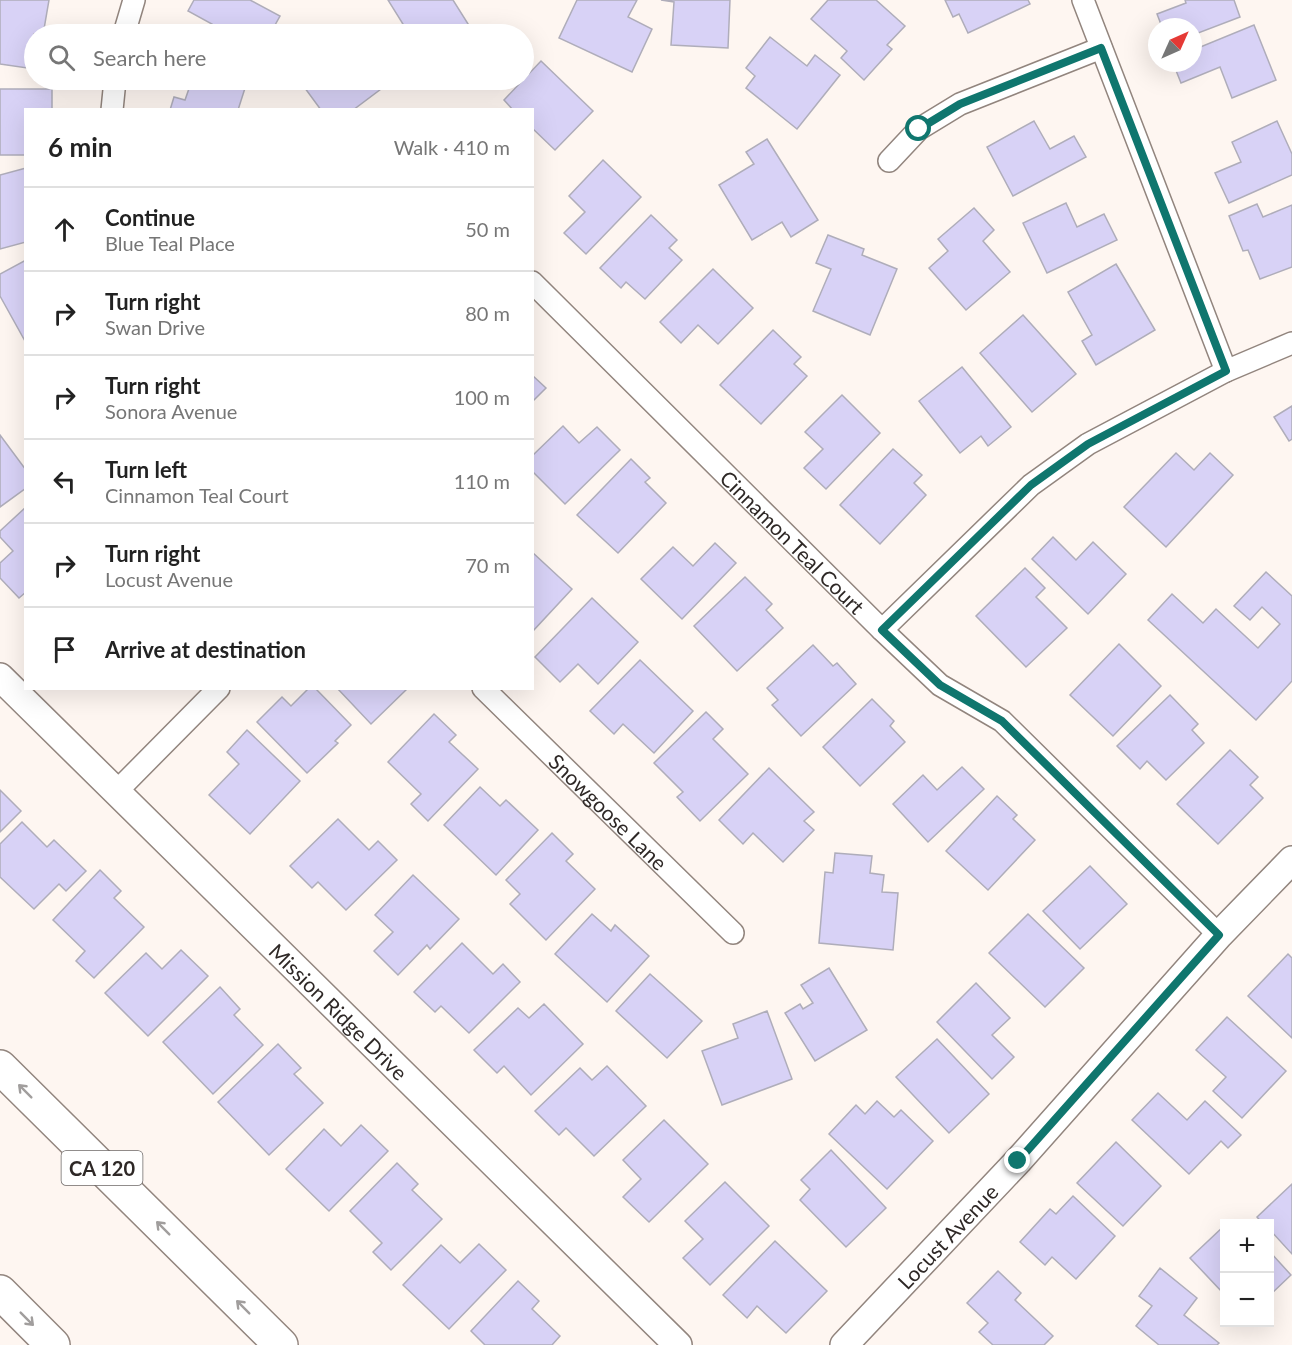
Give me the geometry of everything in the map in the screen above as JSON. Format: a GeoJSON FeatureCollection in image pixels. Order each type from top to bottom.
{"type":"FeatureCollection","features":[{"type":"Feature","properties":{"kind":"highway","name":"CA 120"},"geometry":{"type":"LineString","coordinates":[[0,1067],[281,1345]]}},
{"type":"Feature","properties":{"kind":"highway"},"geometry":{"type":"LineString","coordinates":[[0,1292],[53,1345]]}},
{"type":"Feature","properties":{"kind":"street"},"geometry":{"type":"LineString","coordinates":[[127,24],[134,0]]}},
{"type":"Feature","properties":{"kind":"street"},"geometry":{"type":"LineString","coordinates":[[1083,0],[1226,371]]}},
{"type":"Feature","properties":{"kind":"street"},"geometry":{"type":"LineString","coordinates":[[889,161],[919,129],[960,104],[1101,48]]}},
{"type":"Feature","properties":{"kind":"street"},"geometry":{"type":"LineString","coordinates":[[112,108],[114,90]]}},
{"type":"Feature","properties":{"kind":"street","name":"Cinnamon Teal Court"},"geometry":{"type":"LineString","coordinates":[[534,284],[882,630],[940,685],[1002,721],[1219,935]]}},
{"type":"Feature","properties":{"kind":"street"},"geometry":{"type":"LineString","coordinates":[[882,630],[1031,485],[1088,444],[1226,371],[1292,343]]}},
{"type":"Feature","properties":{"kind":"street","name":"Mission Ridge Drive"},"geometry":{"type":"LineString","coordinates":[[0,677],[678,1345]]}},
{"type":"Feature","properties":{"kind":"street"},"geometry":{"type":"LineString","coordinates":[[117,791],[217,690]]}},
{"type":"Feature","properties":{"kind":"street","name":"Snowgoose Lane"},"geometry":{"type":"LineString","coordinates":[[485,690],[733,933]]}},
{"type":"Feature","properties":{"kind":"street","name":"Locust Avenue"},"geometry":{"type":"LineString","coordinates":[[844,1345],[1018,1161],[1219,935],[1292,860]]}},
{"type":"Feature","properties":{"kind":"building"},"geometry":{"type":"Polygon","coordinates":[[[0,0],[49,0],[45,24],[24,24],[24,68],[0,64],[0,0]]]}},
{"type":"Feature","properties":{"kind":"building"},"geometry":{"type":"Polygon","coordinates":[[[194,0],[250,0],[280,16],[276,24],[212,24],[188,11],[194,0]]]}},
{"type":"Feature","properties":{"kind":"building"},"geometry":{"type":"Polygon","coordinates":[[[388,0],[453,0],[468,24],[403,24],[388,0]]]}},
{"type":"Feature","properties":{"kind":"building"},"geometry":{"type":"Polygon","coordinates":[[[577,0],[637,0],[628,17],[652,29],[632,72],[559,38],[577,0]]]}},
{"type":"Feature","properties":{"kind":"building"},"geometry":{"type":"Polygon","coordinates":[[[661,0],[730,0],[728,48],[671,45],[674,2],[661,0]]]}},
{"type":"Feature","properties":{"kind":"building"},"geometry":{"type":"Polygon","coordinates":[[[828,0],[876,0],[905,26],[887,45],[892,49],[864,80],[841,58],[847,51],[811,19],[828,0]]]}},
{"type":"Feature","properties":{"kind":"building"},"geometry":{"type":"Polygon","coordinates":[[[945,0],[1028,0],[1030,4],[968,33],[959,14],[953,17],[945,0]]]}},
{"type":"Feature","properties":{"kind":"building"},"geometry":{"type":"Polygon","coordinates":[[[1185,0],[1234,0],[1240,17],[1202,32],[1202,18],[1159,18],[1157,14],[1186,3],[1185,0]]]}},
{"type":"Feature","properties":{"kind":"building"},"geometry":{"type":"Polygon","coordinates":[[[1254,25],[1276,80],[1232,98],[1220,67],[1181,83],[1177,72],[1202,72],[1202,46],[1254,25]]]}},
{"type":"Feature","properties":{"kind":"building"},"geometry":{"type":"Polygon","coordinates":[[[770,37],[807,66],[815,55],[840,75],[797,129],[746,88],[755,76],[746,68],[770,37]]]}},
{"type":"Feature","properties":{"kind":"building"},"geometry":{"type":"Polygon","coordinates":[[[541,61],[593,111],[555,150],[534,130],[534,108],[511,108],[504,100],[513,90],[534,90],[534,68],[541,61]]]}},
{"type":"Feature","properties":{"kind":"building"},"geometry":{"type":"Polygon","coordinates":[[[0,89],[52,90],[52,108],[24,108],[24,155],[0,155],[0,89]]]}},
{"type":"Feature","properties":{"kind":"building"},"geometry":{"type":"Polygon","coordinates":[[[188,90],[244,90],[239,108],[171,108],[174,97],[185,100],[188,90]]]}},
{"type":"Feature","properties":{"kind":"building"},"geometry":{"type":"Polygon","coordinates":[[[306,90],[380,90],[356,108],[320,108],[306,90]]]}},
{"type":"Feature","properties":{"kind":"building"},"geometry":{"type":"Polygon","coordinates":[[[1034,121],[1050,149],[1074,136],[1086,157],[1013,196],[987,147],[1034,121]]]}},
{"type":"Feature","properties":{"kind":"building"},"geometry":{"type":"Polygon","coordinates":[[[1277,121],[1292,154],[1292,175],[1229,203],[1215,173],[1241,162],[1232,142],[1277,121]]]}},
{"type":"Feature","properties":{"kind":"building"},"geometry":{"type":"Polygon","coordinates":[[[767,139],[818,220],[791,237],[782,222],[752,240],[719,185],[754,164],[746,152],[767,139]]]}},
{"type":"Feature","properties":{"kind":"building"},"geometry":{"type":"Polygon","coordinates":[[[603,160],[641,197],[586,254],[564,233],[585,212],[569,196],[603,160]]]}},
{"type":"Feature","properties":{"kind":"building"},"geometry":{"type":"Polygon","coordinates":[[[24,169],[24,243],[0,249],[0,175],[24,169]]]}},
{"type":"Feature","properties":{"kind":"building"},"geometry":{"type":"Polygon","coordinates":[[[1066,203],[1077,227],[1104,214],[1117,240],[1047,273],[1023,223],[1066,203]]]}},
{"type":"Feature","properties":{"kind":"building"},"geometry":{"type":"Polygon","coordinates":[[[1257,204],[1263,217],[1292,205],[1292,267],[1260,279],[1248,250],[1243,251],[1229,216],[1257,204]]]}},
{"type":"Feature","properties":{"kind":"building"},"geometry":{"type":"Polygon","coordinates":[[[974,208],[994,230],[983,241],[1010,272],[966,310],[929,268],[948,251],[938,239],[974,208]]]}},
{"type":"Feature","properties":{"kind":"building"},"geometry":{"type":"Polygon","coordinates":[[[651,215],[677,240],[669,248],[682,260],[645,299],[626,282],[621,288],[600,268],[651,215]]]}},
{"type":"Feature","properties":{"kind":"building"},"geometry":{"type":"Polygon","coordinates":[[[828,235],[864,249],[862,255],[897,269],[870,335],[813,311],[831,269],[816,263],[828,235]]]}},
{"type":"Feature","properties":{"kind":"building"},"geometry":{"type":"Polygon","coordinates":[[[24,261],[24,339],[0,296],[0,274],[24,261]]]}},
{"type":"Feature","properties":{"kind":"building"},"geometry":{"type":"Polygon","coordinates":[[[1116,264],[1155,330],[1096,365],[1082,341],[1092,335],[1068,292],[1116,264]]]}},
{"type":"Feature","properties":{"kind":"building"},"geometry":{"type":"Polygon","coordinates":[[[713,269],[753,308],[718,344],[698,325],[681,343],[660,322],[713,269]]]}},
{"type":"Feature","properties":{"kind":"building"},"geometry":{"type":"Polygon","coordinates":[[[1023,315],[1076,374],[1032,412],[980,353],[1023,315]]]}},
{"type":"Feature","properties":{"kind":"building"},"geometry":{"type":"Polygon","coordinates":[[[773,330],[801,357],[794,364],[807,376],[761,424],[720,385],[773,330]]]}},
{"type":"Feature","properties":{"kind":"building"},"geometry":{"type":"Polygon","coordinates":[[[962,367],[1011,427],[988,446],[981,436],[960,453],[919,401],[962,367]]]}},
{"type":"Feature","properties":{"kind":"building"},"geometry":{"type":"Polygon","coordinates":[[[534,377],[546,388],[534,400],[534,377]]]}},
{"type":"Feature","properties":{"kind":"building"},"geometry":{"type":"Polygon","coordinates":[[[842,395],[880,433],[826,489],[804,468],[823,449],[805,432],[842,395]]]}},
{"type":"Feature","properties":{"kind":"building"},"geometry":{"type":"Polygon","coordinates":[[[1292,406],[1292,439],[1289,441],[1274,417],[1292,406]]]}},
{"type":"Feature","properties":{"kind":"building"},"geometry":{"type":"Polygon","coordinates":[[[563,426],[579,443],[597,427],[620,450],[565,504],[534,473],[534,454],[563,426]]]}},
{"type":"Feature","properties":{"kind":"building"},"geometry":{"type":"Polygon","coordinates":[[[0,435],[24,467],[24,489],[0,507],[0,435]]]}},
{"type":"Feature","properties":{"kind":"building"},"geometry":{"type":"Polygon","coordinates":[[[893,449],[922,475],[914,483],[926,495],[880,544],[840,505],[893,449]]]}},
{"type":"Feature","properties":{"kind":"building"},"geometry":{"type":"Polygon","coordinates":[[[1176,453],[1194,470],[1210,453],[1233,475],[1166,547],[1124,507],[1176,453]]]}},
{"type":"Feature","properties":{"kind":"building"},"geometry":{"type":"Polygon","coordinates":[[[631,459],[650,478],[645,482],[666,503],[618,553],[577,515],[631,459]]]}},
{"type":"Feature","properties":{"kind":"building"},"geometry":{"type":"Polygon","coordinates":[[[24,509],[24,594],[19,598],[0,578],[0,563],[13,551],[0,537],[0,531],[24,509]]]}},
{"type":"Feature","properties":{"kind":"building"},"geometry":{"type":"Polygon","coordinates":[[[1053,537],[1076,560],[1093,542],[1126,574],[1088,614],[1032,559],[1053,537]]]}},
{"type":"Feature","properties":{"kind":"building"},"geometry":{"type":"Polygon","coordinates":[[[715,543],[736,563],[682,619],[641,579],[673,547],[693,566],[715,543]]]}},
{"type":"Feature","properties":{"kind":"building"},"geometry":{"type":"Polygon","coordinates":[[[534,554],[572,589],[534,630],[534,554]]]}},
{"type":"Feature","properties":{"kind":"building"},"geometry":{"type":"Polygon","coordinates":[[[1025,568],[1045,588],[1036,597],[1067,628],[1026,667],[976,616],[1025,568]]]}},
{"type":"Feature","properties":{"kind":"building"},"geometry":{"type":"Polygon","coordinates":[[[1266,572],[1292,596],[1292,681],[1256,720],[1148,620],[1172,594],[1203,623],[1216,609],[1258,648],[1280,624],[1262,607],[1250,620],[1234,606],[1266,572]]]}},
{"type":"Feature","properties":{"kind":"building"},"geometry":{"type":"Polygon","coordinates":[[[745,577],[772,604],[766,610],[783,628],[737,671],[694,626],[745,577]]]}},
{"type":"Feature","properties":{"kind":"building"},"geometry":{"type":"Polygon","coordinates":[[[592,598],[638,642],[598,684],[578,664],[560,682],[535,657],[592,598]]]}},
{"type":"Feature","properties":{"kind":"building"},"geometry":{"type":"Polygon","coordinates":[[[1119,644],[1161,686],[1113,736],[1070,695],[1119,644]]]}},
{"type":"Feature","properties":{"kind":"building"},"geometry":{"type":"Polygon","coordinates":[[[813,645],[833,666],[837,663],[856,684],[801,736],[772,705],[778,700],[767,688],[813,645]]]}},
{"type":"Feature","properties":{"kind":"building"},"geometry":{"type":"Polygon","coordinates":[[[640,660],[693,711],[654,753],[623,724],[614,734],[590,711],[640,660]]]}},
{"type":"Feature","properties":{"kind":"building"},"geometry":{"type":"Polygon","coordinates":[[[307,690],[317,690],[351,725],[335,741],[338,743],[307,773],[257,722],[282,697],[291,706],[307,690]]]}},
{"type":"Feature","properties":{"kind":"building"},"geometry":{"type":"Polygon","coordinates":[[[339,690],[406,690],[371,724],[339,690]]]}},
{"type":"Feature","properties":{"kind":"building"},"geometry":{"type":"Polygon","coordinates":[[[1170,695],[1198,724],[1192,730],[1204,743],[1166,780],[1147,761],[1140,769],[1117,746],[1170,695]]]}},
{"type":"Feature","properties":{"kind":"building"},"geometry":{"type":"Polygon","coordinates":[[[872,699],[894,721],[890,726],[905,742],[860,786],[823,747],[872,699]]]}},
{"type":"Feature","properties":{"kind":"building"},"geometry":{"type":"Polygon","coordinates":[[[706,712],[723,729],[713,739],[748,774],[700,821],[677,797],[683,792],[654,763],[706,712]]]}},
{"type":"Feature","properties":{"kind":"building"},"geometry":{"type":"Polygon","coordinates":[[[434,714],[456,735],[449,742],[478,769],[428,821],[411,804],[421,794],[388,762],[434,714]]]}},
{"type":"Feature","properties":{"kind":"building"},"geometry":{"type":"Polygon","coordinates":[[[247,730],[300,781],[250,834],[209,795],[239,764],[227,752],[247,730]]]}},
{"type":"Feature","properties":{"kind":"building"},"geometry":{"type":"Polygon","coordinates":[[[1230,750],[1258,777],[1250,785],[1263,798],[1218,844],[1177,804],[1230,750]]]}},
{"type":"Feature","properties":{"kind":"building"},"geometry":{"type":"Polygon","coordinates":[[[962,767],[984,789],[928,842],[893,804],[923,775],[937,790],[962,767]]]}},
{"type":"Feature","properties":{"kind":"building"},"geometry":{"type":"Polygon","coordinates":[[[769,768],[814,812],[804,821],[814,830],[783,862],[753,833],[743,844],[719,820],[769,768]]]}},
{"type":"Feature","properties":{"kind":"building"},"geometry":{"type":"Polygon","coordinates":[[[480,787],[500,806],[506,800],[538,830],[496,875],[444,825],[480,787]]]}},
{"type":"Feature","properties":{"kind":"building"},"geometry":{"type":"Polygon","coordinates":[[[0,790],[21,811],[0,832],[0,790]]]}},
{"type":"Feature","properties":{"kind":"building"},"geometry":{"type":"Polygon","coordinates":[[[997,796],[1017,815],[1013,819],[1035,840],[988,890],[946,851],[997,796]]]}},
{"type":"Feature","properties":{"kind":"building"},"geometry":{"type":"Polygon","coordinates":[[[338,819],[369,850],[378,841],[397,860],[346,910],[318,882],[312,888],[290,866],[338,819]]]}},
{"type":"Feature","properties":{"kind":"building"},"geometry":{"type":"Polygon","coordinates":[[[22,822],[47,847],[54,840],[86,871],[66,891],[59,884],[34,909],[0,877],[0,844],[22,822]]]}},
{"type":"Feature","properties":{"kind":"building"},"geometry":{"type":"Polygon","coordinates":[[[552,833],[573,854],[566,861],[595,889],[546,940],[510,904],[520,894],[506,880],[552,833]]]}},
{"type":"Feature","properties":{"kind":"building"},"geometry":{"type":"Polygon","coordinates":[[[835,853],[872,856],[870,873],[884,875],[882,892],[898,893],[893,950],[819,943],[825,872],[833,873],[835,853]]]}},
{"type":"Feature","properties":{"kind":"building"},"geometry":{"type":"Polygon","coordinates":[[[1090,866],[1127,904],[1080,949],[1043,911],[1090,866]]]}},
{"type":"Feature","properties":{"kind":"building"},"geometry":{"type":"Polygon","coordinates":[[[100,870],[121,891],[114,898],[144,927],[94,978],[76,961],[85,951],[53,920],[100,870]]]}},
{"type":"Feature","properties":{"kind":"building"},"geometry":{"type":"Polygon","coordinates":[[[413,875],[459,919],[430,949],[427,945],[398,975],[374,951],[393,932],[375,915],[413,875]]]}},
{"type":"Feature","properties":{"kind":"building"},"geometry":{"type":"Polygon","coordinates":[[[592,914],[611,931],[615,925],[649,956],[607,1002],[555,954],[592,914]]]}},
{"type":"Feature","properties":{"kind":"building"},"geometry":{"type":"Polygon","coordinates":[[[1028,914],[1084,968],[1045,1007],[989,953],[1028,914]]]}},
{"type":"Feature","properties":{"kind":"building"},"geometry":{"type":"Polygon","coordinates":[[[462,943],[493,974],[503,964],[520,982],[469,1033],[441,1006],[435,1012],[414,992],[462,943]]]}},
{"type":"Feature","properties":{"kind":"building"},"geometry":{"type":"Polygon","coordinates":[[[181,950],[208,976],[148,1036],[105,993],[146,953],[162,969],[181,950]]]}},
{"type":"Feature","properties":{"kind":"building"},"geometry":{"type":"Polygon","coordinates":[[[1288,954],[1292,958],[1292,1038],[1248,996],[1288,954]]]}},
{"type":"Feature","properties":{"kind":"building"},"geometry":{"type":"Polygon","coordinates":[[[829,968],[867,1030],[815,1061],[785,1013],[800,1004],[803,1009],[813,1003],[801,985],[829,968]]]}},
{"type":"Feature","properties":{"kind":"building"},"geometry":{"type":"Polygon","coordinates":[[[650,974],[702,1021],[667,1058],[616,1011],[650,974]]]}},
{"type":"Feature","properties":{"kind":"building"},"geometry":{"type":"Polygon","coordinates":[[[976,983],[1010,1018],[992,1035],[1014,1057],[992,1079],[937,1022],[976,983]]]}},
{"type":"Feature","properties":{"kind":"building"},"geometry":{"type":"Polygon","coordinates":[[[220,987],[240,1009],[234,1015],[263,1045],[213,1094],[163,1042],[220,987]]]}},
{"type":"Feature","properties":{"kind":"building"},"geometry":{"type":"Polygon","coordinates":[[[544,1004],[583,1044],[531,1095],[504,1066],[497,1073],[474,1050],[518,1008],[529,1018],[544,1004]]]}},
{"type":"Feature","properties":{"kind":"building"},"geometry":{"type":"Polygon","coordinates":[[[767,1011],[792,1079],[722,1105],[702,1051],[738,1038],[733,1024],[767,1011]]]}},
{"type":"Feature","properties":{"kind":"building"},"geometry":{"type":"Polygon","coordinates":[[[1227,1017],[1286,1071],[1242,1118],[1213,1091],[1226,1077],[1196,1050],[1227,1017]]]}},
{"type":"Feature","properties":{"kind":"building"},"geometry":{"type":"Polygon","coordinates":[[[937,1039],[989,1094],[949,1133],[896,1077],[937,1039]]]}},
{"type":"Feature","properties":{"kind":"building"},"geometry":{"type":"Polygon","coordinates":[[[278,1044],[301,1068],[294,1074],[323,1103],[269,1155],[218,1102],[278,1044]]]}},
{"type":"Feature","properties":{"kind":"building"},"geometry":{"type":"Polygon","coordinates":[[[607,1066],[646,1106],[594,1156],[566,1128],[559,1135],[535,1111],[580,1068],[592,1080],[607,1066]]]}},
{"type":"Feature","properties":{"kind":"building"},"geometry":{"type":"Polygon","coordinates":[[[1158,1093],[1187,1120],[1205,1101],[1241,1135],[1228,1148],[1221,1141],[1189,1174],[1132,1120],[1158,1093]]]}},
{"type":"Feature","properties":{"kind":"building"},"geometry":{"type":"Polygon","coordinates":[[[877,1101],[894,1117],[901,1110],[933,1141],[887,1189],[829,1134],[856,1105],[865,1114],[877,1101]]]}},
{"type":"Feature","properties":{"kind":"building"},"geometry":{"type":"Polygon","coordinates":[[[664,1120],[708,1164],[649,1222],[623,1197],[641,1179],[623,1160],[664,1120]]]}},
{"type":"Feature","properties":{"kind":"building"},"geometry":{"type":"Polygon","coordinates":[[[361,1125],[388,1151],[329,1211],[286,1169],[324,1129],[341,1146],[361,1125]]]}},
{"type":"Feature","properties":{"kind":"building"},"geometry":{"type":"Polygon","coordinates":[[[1116,1142],[1161,1186],[1123,1226],[1077,1183],[1116,1142]]]}},
{"type":"Feature","properties":{"kind":"building"},"geometry":{"type":"Polygon","coordinates":[[[831,1150],[886,1208],[846,1247],[800,1200],[810,1189],[801,1180],[831,1150]]]}},
{"type":"Feature","properties":{"kind":"building"},"geometry":{"type":"Polygon","coordinates":[[[397,1163],[418,1184],[412,1190],[442,1219],[391,1270],[373,1252],[382,1243],[350,1211],[397,1163]]]}},
{"type":"Feature","properties":{"kind":"building"},"geometry":{"type":"Polygon","coordinates":[[[725,1182],[769,1226],[710,1285],[683,1258],[703,1239],[685,1221],[725,1182]]]}},
{"type":"Feature","properties":{"kind":"building"},"geometry":{"type":"Polygon","coordinates":[[[1292,1184],[1292,1254],[1274,1234],[1274,1219],[1257,1217],[1292,1184]]]}},
{"type":"Feature","properties":{"kind":"building"},"geometry":{"type":"Polygon","coordinates":[[[1073,1196],[1115,1236],[1076,1279],[1052,1257],[1045,1265],[1020,1242],[1050,1209],[1056,1214],[1073,1196]]]}},
{"type":"Feature","properties":{"kind":"building"},"geometry":{"type":"Polygon","coordinates":[[[1220,1230],[1220,1290],[1190,1258],[1220,1230]]]}},
{"type":"Feature","properties":{"kind":"building"},"geometry":{"type":"Polygon","coordinates":[[[775,1241],[827,1291],[786,1333],[757,1306],[747,1318],[723,1295],[775,1241]]]}},
{"type":"Feature","properties":{"kind":"building"},"geometry":{"type":"Polygon","coordinates":[[[479,1244],[506,1270],[449,1329],[403,1285],[441,1245],[460,1263],[479,1244]]]}},
{"type":"Feature","properties":{"kind":"building"},"geometry":{"type":"Polygon","coordinates":[[[1274,1256],[1291,1275],[1274,1291],[1274,1256]]]}},
{"type":"Feature","properties":{"kind":"building"},"geometry":{"type":"Polygon","coordinates":[[[1160,1268],[1197,1298],[1184,1315],[1219,1343],[1217,1345],[1159,1345],[1136,1326],[1152,1306],[1139,1296],[1160,1268]]]}},
{"type":"Feature","properties":{"kind":"building"},"geometry":{"type":"Polygon","coordinates":[[[998,1271],[1021,1293],[1015,1300],[1053,1336],[1044,1345],[993,1345],[979,1332],[988,1323],[967,1303],[998,1271]]]}},
{"type":"Feature","properties":{"kind":"building"},"geometry":{"type":"Polygon","coordinates":[[[518,1281],[539,1301],[532,1309],[560,1336],[552,1345],[485,1345],[471,1331],[518,1281]]]}},
{"type":"Feature","properties":{"kind":"route"},"geometry":{"type":"LineString","coordinates":[[919,129],[960,104],[1101,48],[1226,371],[1088,444],[1031,485],[882,630],[940,685],[1002,721],[1121,835],[1219,935],[1018,1161]]}}]}
